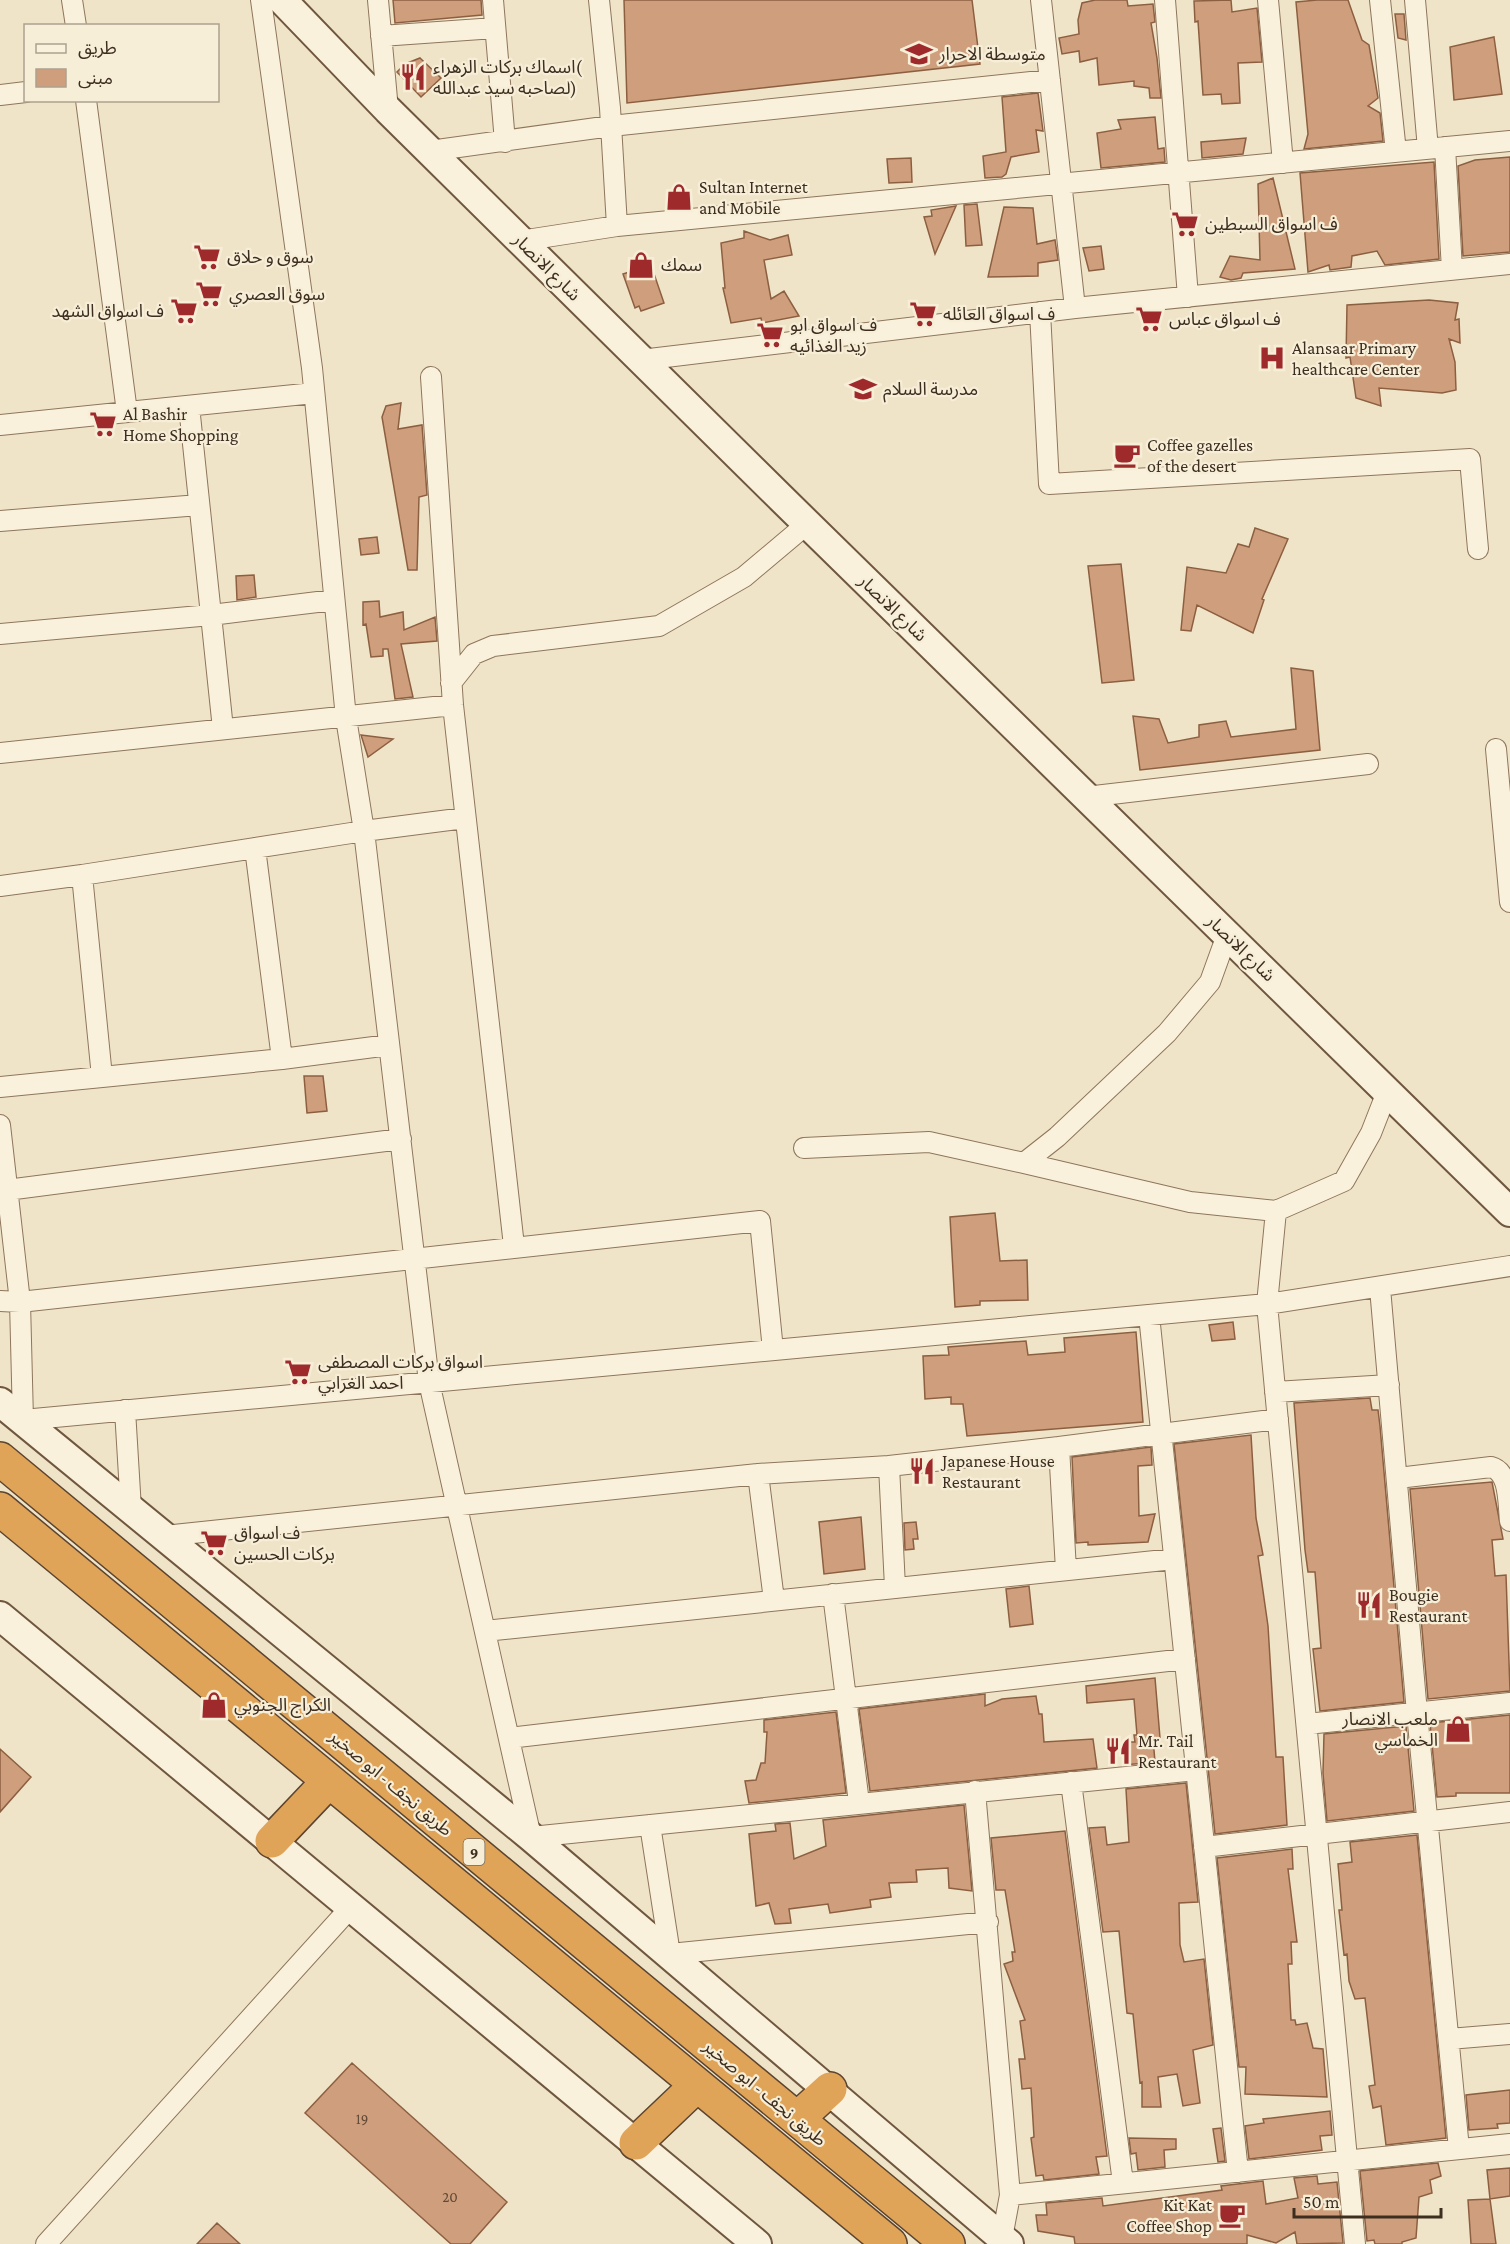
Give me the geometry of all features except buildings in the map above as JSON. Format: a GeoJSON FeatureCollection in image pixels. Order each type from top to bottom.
{"type":"FeatureCollection","features":[{"type":"Feature","properties":{"kind":"highway","name":"طريق نجف - ابو صخير"},"geometry":{"type":"LineString","coordinates":[[0,1459],[948,2244]]}},
{"type":"Feature","properties":{"kind":"highway","name":"طريق نجف - ابو صخير"},"geometry":{"type":"LineString","coordinates":[[0,1509],[890,2244]]}},
{"type":"Feature","properties":{"kind":"highway"},"geometry":{"type":"LineString","coordinates":[[272,1841],[329,1781]]}},
{"type":"Feature","properties":{"kind":"highway"},"geometry":{"type":"LineString","coordinates":[[636,2143],[697,2085]]}},
{"type":"Feature","properties":{"kind":"highway"},"geometry":{"type":"LineString","coordinates":[[797,2119],[830,2089]]}},
{"type":"Feature","properties":{"kind":"main road","name":"شارع الانصار"},"geometry":{"type":"LineString","coordinates":[[282,0],[388,110],[520,241],[1510,1212]]}},
{"type":"Feature","properties":{"kind":"main road"},"geometry":{"type":"LineString","coordinates":[[0,1402],[531,1837],[830,2089],[1005,2241]]}},
{"type":"Feature","properties":{"kind":"main road"},"geometry":{"type":"LineString","coordinates":[[0,1616],[758,2244]]}},
{"type":"Feature","properties":{"kind":"street"},"geometry":{"type":"LineString","coordinates":[[72,0],[76,24]]}},
{"type":"Feature","properties":{"kind":"street"},"geometry":{"type":"LineString","coordinates":[[261,0],[314,393],[346,718],[364,831],[429,1382],[531,1837],[1196,1770]]}},
{"type":"Feature","properties":{"kind":"street"},"geometry":{"type":"LineString","coordinates":[[378,0],[388,110]]}},
{"type":"Feature","properties":{"kind":"street"},"geometry":{"type":"LineString","coordinates":[[493,0],[505,142]]}},
{"type":"Feature","properties":{"kind":"street"},"geometry":{"type":"LineString","coordinates":[[599,0],[611,126],[616,226]]}},
{"type":"Feature","properties":{"kind":"street"},"geometry":{"type":"LineString","coordinates":[[1041,0],[1075,308]]}},
{"type":"Feature","properties":{"kind":"street"},"geometry":{"type":"LineString","coordinates":[[1165,0],[1188,297]]}},
{"type":"Feature","properties":{"kind":"street"},"geometry":{"type":"LineString","coordinates":[[1268,0],[1283,163]]}},
{"type":"Feature","properties":{"kind":"street"},"geometry":{"type":"LineString","coordinates":[[1380,0],[1396,152]]}},
{"type":"Feature","properties":{"kind":"street"},"geometry":{"type":"LineString","coordinates":[[1416,0],[1452,270]]}},
{"type":"Feature","properties":{"kind":"street"},"geometry":{"type":"LineString","coordinates":[[381,36],[495,28]]}},
{"type":"Feature","properties":{"kind":"street"},"geometry":{"type":"LineString","coordinates":[[430,151],[611,126],[1050,80]]}},
{"type":"Feature","properties":{"kind":"street"},"geometry":{"type":"LineString","coordinates":[[0,95],[24,92]]}},
{"type":"Feature","properties":{"kind":"street"},"geometry":{"type":"LineString","coordinates":[[86,102],[127,412]]}},
{"type":"Feature","properties":{"kind":"street"},"geometry":{"type":"LineString","coordinates":[[520,241],[616,226],[1510,141]]}},
{"type":"Feature","properties":{"kind":"street"},"geometry":{"type":"LineString","coordinates":[[641,360],[1075,308],[1510,264]]}},
{"type":"Feature","properties":{"kind":"street"},"geometry":{"type":"LineString","coordinates":[[1040,312],[1049,484],[1470,459],[1478,549]]}},
{"type":"Feature","properties":{"kind":"street"},"geometry":{"type":"LineString","coordinates":[[431,377],[453,705],[514,1246]]}},
{"type":"Feature","properties":{"kind":"street"},"geometry":{"type":"LineString","coordinates":[[0,425],[314,393]]}},
{"type":"Feature","properties":{"kind":"street"},"geometry":{"type":"LineString","coordinates":[[189,406],[223,729]]}},
{"type":"Feature","properties":{"kind":"street"},"geometry":{"type":"LineString","coordinates":[[0,521],[199,505]]}},
{"type":"Feature","properties":{"kind":"street"},"geometry":{"type":"LineString","coordinates":[[451,683],[474,654],[493,646],[659,626],[744,577],[807,524]]}},
{"type":"Feature","properties":{"kind":"street"},"geometry":{"type":"LineString","coordinates":[[0,633],[211,615],[334,600]]}},
{"type":"Feature","properties":{"kind":"street"},"geometry":{"type":"LineString","coordinates":[[0,753],[453,705]]}},
{"type":"Feature","properties":{"kind":"street"},"geometry":{"type":"LineString","coordinates":[[1496,749],[1510,902]]}},
{"type":"Feature","properties":{"kind":"street"},"geometry":{"type":"LineString","coordinates":[[1086,797],[1368,764]]}},
{"type":"Feature","properties":{"kind":"street"},"geometry":{"type":"LineString","coordinates":[[0,886],[465,818]]}},
{"type":"Feature","properties":{"kind":"street"},"geometry":{"type":"LineString","coordinates":[[255,848],[282,1059]]}},
{"type":"Feature","properties":{"kind":"street"},"geometry":{"type":"LineString","coordinates":[[82,875],[102,1077]]}},
{"type":"Feature","properties":{"kind":"street"},"geometry":{"type":"LineString","coordinates":[[1024,1163],[1057,1137],[1167,1033],[1210,982],[1227,935]]}},
{"type":"Feature","properties":{"kind":"street"},"geometry":{"type":"LineString","coordinates":[[0,1087],[282,1059],[389,1045]]}},
{"type":"Feature","properties":{"kind":"street"},"geometry":{"type":"LineString","coordinates":[[804,1148],[929,1142],[1190,1202],[1276,1211],[1344,1181],[1371,1133],[1387,1092]]}},
{"type":"Feature","properties":{"kind":"street"},"geometry":{"type":"LineString","coordinates":[[0,1125],[7,1191],[10,1302],[23,1420],[1267,1304],[1510,1266]]}},
{"type":"Feature","properties":{"kind":"street"},"geometry":{"type":"LineString","coordinates":[[7,1191],[400,1139]]}},
{"type":"Feature","properties":{"kind":"street"},"geometry":{"type":"LineString","coordinates":[[1276,1211],[1267,1304],[1355,2244]]}},
{"type":"Feature","properties":{"kind":"street"},"geometry":{"type":"LineString","coordinates":[[10,1302],[760,1221],[773,1350]]}},
{"type":"Feature","properties":{"kind":"street"},"geometry":{"type":"LineString","coordinates":[[1380,1288],[1417,1713],[1459,2149]]}},
{"type":"Feature","properties":{"kind":"street"},"geometry":{"type":"LineString","coordinates":[[1149,1315],[1238,2172]]}},
{"type":"Feature","properties":{"kind":"street"},"geometry":{"type":"LineString","coordinates":[[1275,1392],[1389,1385]]}},
{"type":"Feature","properties":{"kind":"street"},"geometry":{"type":"LineString","coordinates":[[125,1410],[131,1509]]}},
{"type":"Feature","properties":{"kind":"street"},"geometry":{"type":"LineString","coordinates":[[164,1536],[758,1474],[889,1466],[1059,1448],[1278,1419]]}},
{"type":"Feature","properties":{"kind":"street"},"geometry":{"type":"LineString","coordinates":[[1059,1448],[1066,1570]]}},
{"type":"Feature","properties":{"kind":"street"},"geometry":{"type":"LineString","coordinates":[[889,1466],[895,1587]]}},
{"type":"Feature","properties":{"kind":"street"},"geometry":{"type":"LineString","coordinates":[[1398,1478],[1491,1467],[1498,1469],[1506,1479],[1510,1521]]}},
{"type":"Feature","properties":{"kind":"street"},"geometry":{"type":"LineString","coordinates":[[758,1474],[774,1600]]}},
{"type":"Feature","properties":{"kind":"street"},"geometry":{"type":"LineString","coordinates":[[485,1631],[1174,1559]]}},
{"type":"Feature","properties":{"kind":"street"},"geometry":{"type":"LineString","coordinates":[[833,1594],[859,1803]]}},
{"type":"Feature","properties":{"kind":"street"},"geometry":{"type":"LineString","coordinates":[[509,1738],[1185,1659]]}},
{"type":"Feature","properties":{"kind":"street"},"geometry":{"type":"LineString","coordinates":[[1307,1724],[1510,1703]]}},
{"type":"Feature","properties":{"kind":"street"},"geometry":{"type":"LineString","coordinates":[[1071,1782],[1123,2183]]}},
{"type":"Feature","properties":{"kind":"street"},"geometry":{"type":"LineString","coordinates":[[975,1791],[1010,2195],[1005,2241]]}},
{"type":"Feature","properties":{"kind":"street"},"geometry":{"type":"LineString","coordinates":[[1204,1848],[1510,1812]]}},
{"type":"Feature","properties":{"kind":"street"},"geometry":{"type":"LineString","coordinates":[[650,1824],[670,1954],[988,1922]]}},
{"type":"Feature","properties":{"kind":"street"},"geometry":{"type":"LineString","coordinates":[[45,2244],[351,1907]]}},
{"type":"Feature","properties":{"kind":"street"},"geometry":{"type":"LineString","coordinates":[[1449,2039],[1510,2034]]}},
{"type":"Feature","properties":{"kind":"street"},"geometry":{"type":"LineString","coordinates":[[1010,2195],[1510,2144]]}},
{"type":"Feature","properties":{"kind":"place","name":"متوسطة الاحرار"},"geometry":{"type":"Point","coordinates":[919,54]}},
{"type":"Feature","properties":{"kind":"place","name":"اسماك بركات الزهراء( لصاحبه سيد عبدالله)"},"geometry":{"type":"Point","coordinates":[413,77]}},
{"type":"Feature","properties":{"kind":"place","name":"Sultan Internet and Mobile"},"geometry":{"type":"Point","coordinates":[679,197]}},
{"type":"Feature","properties":{"kind":"place","name":"ف اسواق السبطين"},"geometry":{"type":"Point","coordinates":[1185,224]}},
{"type":"Feature","properties":{"kind":"place","name":"سوق و حلاق"},"geometry":{"type":"Point","coordinates":[207,257]}},
{"type":"Feature","properties":{"kind":"place","name":"سمك"},"geometry":{"type":"Point","coordinates":[641,265]}},
{"type":"Feature","properties":{"kind":"place","name":"سوق العصري"},"geometry":{"type":"Point","coordinates":[209,294]}},
{"type":"Feature","properties":{"kind":"place","name":"ف اسواق الشهد"},"geometry":{"type":"Point","coordinates":[184,311]}},
{"type":"Feature","properties":{"kind":"place","name":"ف اسواق العائله"},"geometry":{"type":"Point","coordinates":[923,314]}},
{"type":"Feature","properties":{"kind":"place","name":"ف اسواق عباس"},"geometry":{"type":"Point","coordinates":[1149,319]}},
{"type":"Feature","properties":{"kind":"place","name":"ف اسواق ابو زيد الغذائيه"},"geometry":{"type":"Point","coordinates":[770,335]}},
{"type":"Feature","properties":{"kind":"place","name":"Alansaar Primary healthcare Center"},"geometry":{"type":"Point","coordinates":[1272,358]}},
{"type":"Feature","properties":{"kind":"place","name":"مدرسة السلام"},"geometry":{"type":"Point","coordinates":[863,389]}},
{"type":"Feature","properties":{"kind":"place","name":"Al Bashir Home Shopping"},"geometry":{"type":"Point","coordinates":[103,424]}},
{"type":"Feature","properties":{"kind":"place","name":"Coffee gazelles of the desert"},"geometry":{"type":"Point","coordinates":[1127,455]}},
{"type":"Feature","properties":{"kind":"place","name":"اسواق بركات المصطفى احمد الغرابي"},"geometry":{"type":"Point","coordinates":[298,1372]}},
{"type":"Feature","properties":{"kind":"place","name":"Japanese House Restaurant"},"geometry":{"type":"Point","coordinates":[922,1471]}},
{"type":"Feature","properties":{"kind":"place","name":"ف اسواق بركات الحسين"},"geometry":{"type":"Point","coordinates":[214,1543]}},
{"type":"Feature","properties":{"kind":"place","name":"Bougie Restaurant"},"geometry":{"type":"Point","coordinates":[1369,1605]}},
{"type":"Feature","properties":{"kind":"place","name":"الكراج الجنوبي"},"geometry":{"type":"Point","coordinates":[214,1705]}},
{"type":"Feature","properties":{"kind":"place","name":"ملعب الانصار الخماسي"},"geometry":{"type":"Point","coordinates":[1458,1729]}},
{"type":"Feature","properties":{"kind":"place","name":"Mr. Tail Restaurant"},"geometry":{"type":"Point","coordinates":[1118,1751]}},
{"type":"Feature","properties":{"kind":"place","name":"Kit Kat Coffee Shop"},"geometry":{"type":"Point","coordinates":[1232,2215]}}]}
